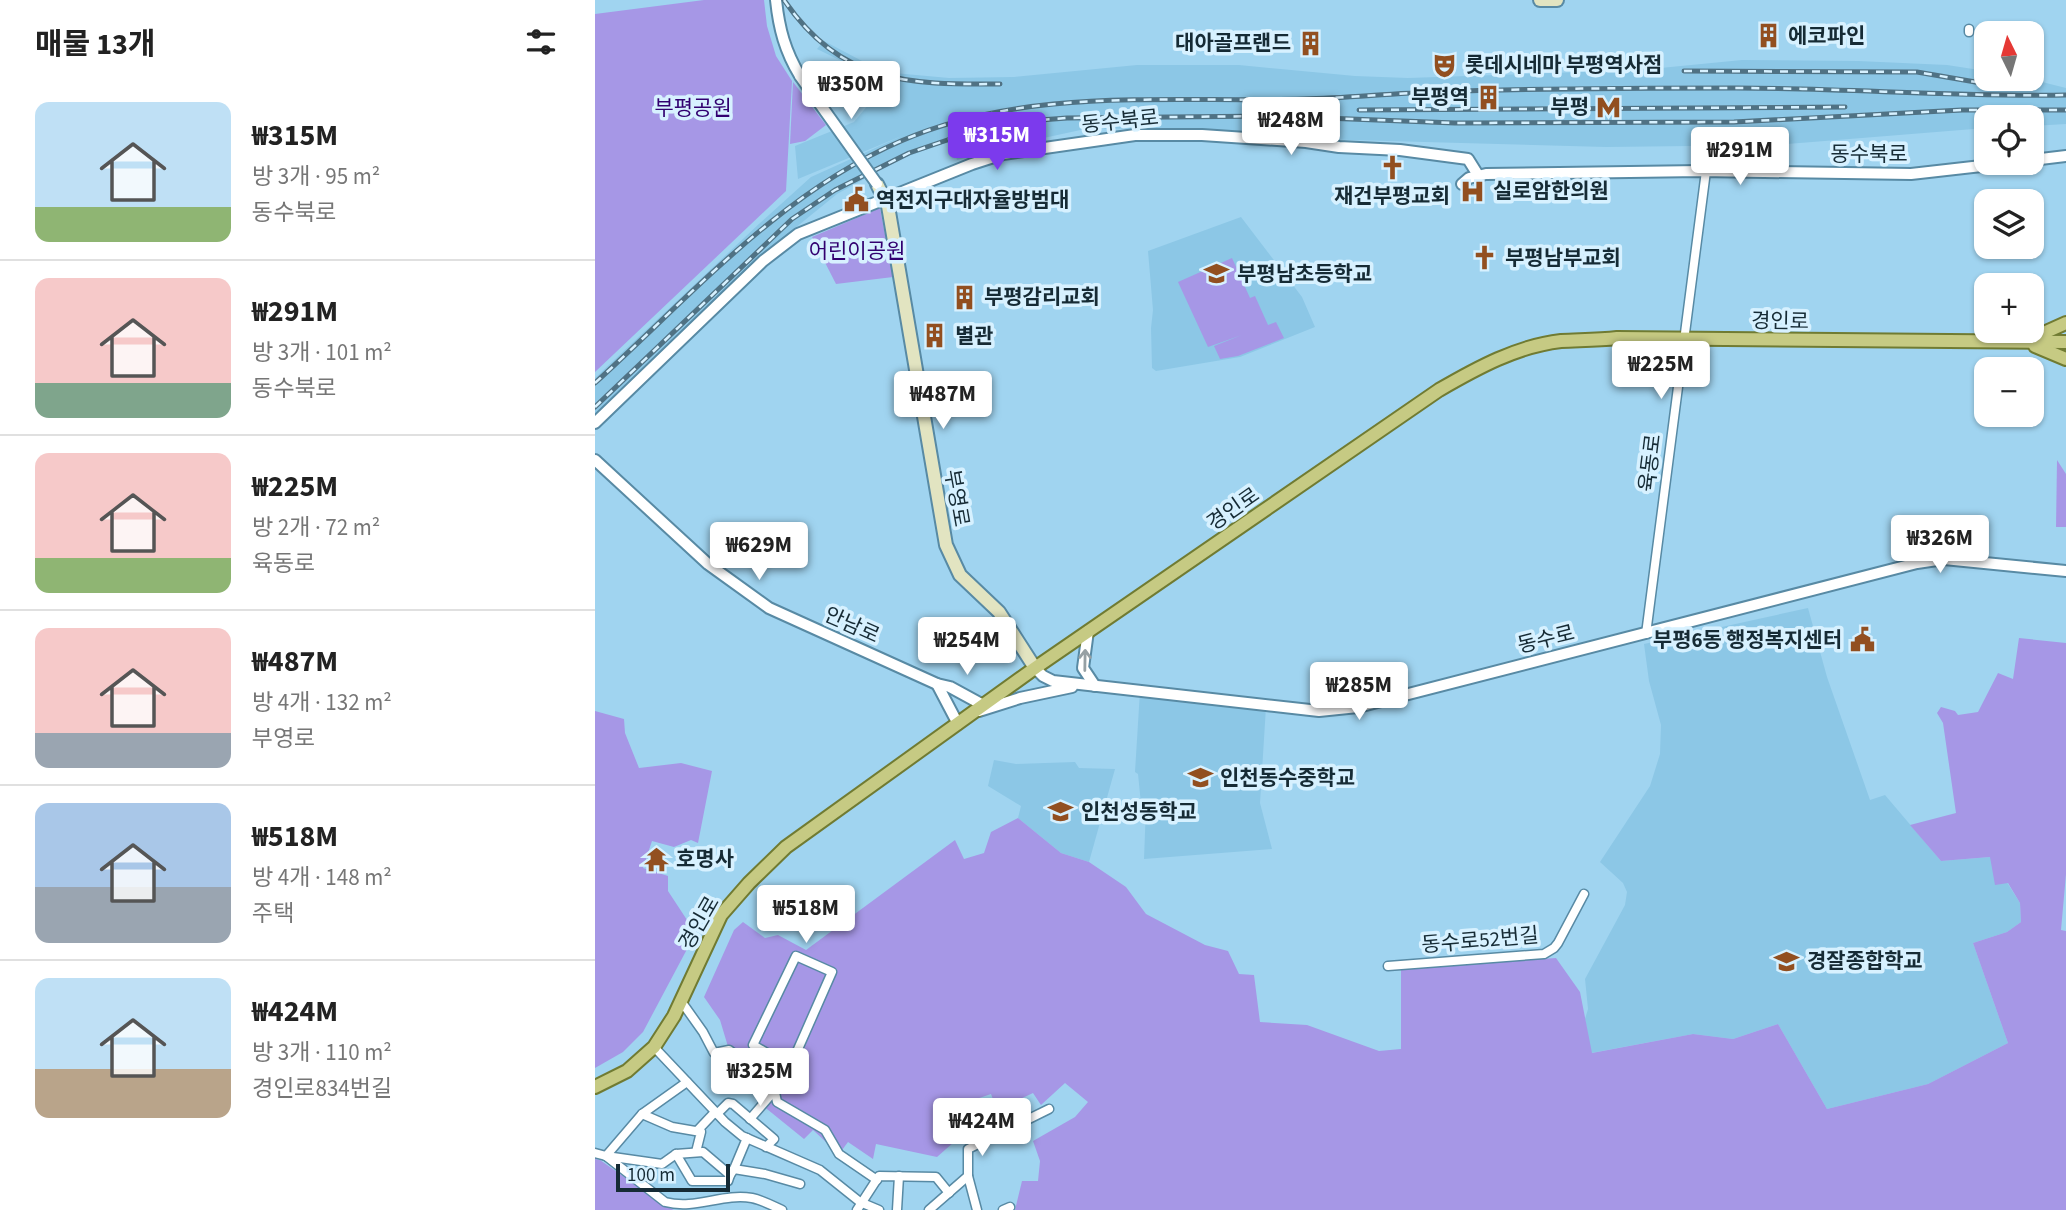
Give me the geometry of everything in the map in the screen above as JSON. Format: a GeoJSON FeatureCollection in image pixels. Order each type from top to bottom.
{"type":"FeatureCollection","features":[{"type":"Feature","properties":{"kind":"main road"},"geometry":{"type":"LineString","coordinates":[[1540,0],[1557,0]]}},
{"type":"Feature","properties":{"kind":"main road","name":"부영로"},"geometry":{"type":"LineString","coordinates":[[877,184],[885,199],[946,545],[960,575],[999,612],[1035,668]]}},
{"type":"Feature","properties":{"kind":"main road"},"geometry":{"type":"LineString","coordinates":[[2044,333],[2066,323]]}},
{"type":"Feature","properties":{"kind":"main road","name":"경인로"},"geometry":{"type":"LineString","coordinates":[[595,1087],[627,1071],[654,1047],[681,1001],[721,915],[786,847],[1088,631],[1439,390],[1471,372],[1512,353],[1559,342],[1617,338],[1974,342]]}},
{"type":"Feature","properties":{"kind":"main road","name":"경인로"},"geometry":{"type":"LineString","coordinates":[[2044,342],[2066,342]]}},
{"type":"Feature","properties":{"kind":"main road"},"geometry":{"type":"LineString","coordinates":[[2027,343],[2066,359]]}},
{"type":"Feature","properties":{"kind":"street"},"geometry":{"type":"LineString","coordinates":[[776,0],[787,55],[877,184]]}},
{"type":"Feature","properties":{"kind":"street","name":"동수북로"},"geometry":{"type":"LineString","coordinates":[[595,423],[754,269],[787,242],[814,226],[1003,154],[1135,135],[1202,135],[1306,142],[1339,147],[1400,149],[1468,159],[1478,174],[1706,171],[1911,174],[1974,167]]}},
{"type":"Feature","properties":{"kind":"street"},"geometry":{"type":"LineString","coordinates":[[2044,159],[2066,156]]}},
{"type":"Feature","properties":{"kind":"street","name":"육동로"},"geometry":{"type":"LineString","coordinates":[[1646,634],[1706,171]]}},
{"type":"Feature","properties":{"kind":"street"},"geometry":{"type":"LineString","coordinates":[[1462,184],[1478,174]]}},
{"type":"Feature","properties":{"kind":"street","name":"안남로"},"geometry":{"type":"LineString","coordinates":[[595,460],[708,564],[769,608],[937,684],[950,687],[978,709]]}},
{"type":"Feature","properties":{"kind":"street","name":"동수로"},"geometry":{"type":"LineString","coordinates":[[1035,668],[1053,681],[1319,711],[1358,706],[1917,563],[1944,559],[2066,571]]}},
{"type":"Feature","properties":{"kind":"street"},"geometry":{"type":"LineString","coordinates":[[978,709],[1090,685],[1083,668],[1088,631]]}},
{"type":"Feature","properties":{"kind":"street"},"geometry":{"type":"LineString","coordinates":[[937,684],[958,724]]}},
{"type":"Feature","properties":{"kind":"street","name":"동수로52번길"},"geometry":{"type":"LineString","coordinates":[[1388,966],[1544,954],[1558,943],[1584,894]]}},
{"type":"Feature","properties":{"kind":"street"},"geometry":{"type":"LineString","coordinates":[[796,956],[832,972],[791,1065],[784,1063],[753,1045],[796,956]]}},
{"type":"Feature","properties":{"kind":"street"},"geometry":{"type":"LineString","coordinates":[[681,1001],[714,1053],[729,1051],[773,1085],[777,1102],[825,1130],[839,1154],[877,1180]]}},
{"type":"Feature","properties":{"kind":"street"},"geometry":{"type":"LineString","coordinates":[[654,1047],[716,1113],[747,1138],[820,1170],[859,1206],[879,1210]]}},
{"type":"Feature","properties":{"kind":"street"},"geometry":{"type":"LineString","coordinates":[[750,1119],[770,1096],[784,1063]]}},
{"type":"Feature","properties":{"kind":"street"},"geometry":{"type":"LineString","coordinates":[[606,1156],[642,1114],[687,1082]]}},
{"type":"Feature","properties":{"kind":"street"},"geometry":{"type":"LineString","coordinates":[[697,1131],[729,1103],[774,1139],[766,1147]]}},
{"type":"Feature","properties":{"kind":"street"},"geometry":{"type":"LineString","coordinates":[[977,1210],[968,1176],[968,1149],[1049,1109]]}},
{"type":"Feature","properties":{"kind":"street"},"geometry":{"type":"LineString","coordinates":[[642,1114],[672,1127],[701,1132],[697,1152]]}},
{"type":"Feature","properties":{"kind":"street"},"geometry":{"type":"LineString","coordinates":[[676,1154],[692,1181],[728,1181],[747,1138]]}},
{"type":"Feature","properties":{"kind":"street"},"geometry":{"type":"LineString","coordinates":[[595,1153],[662,1164],[676,1154],[703,1152],[732,1172],[765,1174],[800,1184]]}},
{"type":"Feature","properties":{"kind":"street"},"geometry":{"type":"LineString","coordinates":[[606,1156],[675,1207],[752,1198],[782,1210]]}},
{"type":"Feature","properties":{"kind":"street"},"geometry":{"type":"LineString","coordinates":[[859,1206],[880,1176],[936,1177],[949,1193]]}},
{"type":"Feature","properties":{"kind":"street"},"geometry":{"type":"LineString","coordinates":[[897,1210],[899,1176]]}},
{"type":"Feature","properties":{"kind":"street"},"geometry":{"type":"LineString","coordinates":[[929,1210],[968,1176]]}},
{"type":"Feature","properties":{"kind":"shaded area"},"geometry":{"type":"Polygon","coordinates":[[[824,41],[883,72],[949,78],[1014,77],[1137,65],[1239,65],[1408,78],[1640,70],[1742,60],[1947,65],[1974,69],[1974,91],[2044,91],[2044,82],[2066,88],[2066,124],[2044,125],[2044,105],[1974,105],[1974,129],[1776,145],[1606,147],[1314,139],[1170,128],[1085,129],[957,160],[952,142],[941,144],[901,159],[837,194],[773,246],[595,415],[595,378],[760,223],[811,177],[904,135],[798,179],[795,146],[854,122],[878,93],[872,76],[817,49],[824,41]]]}},
{"type":"Feature","properties":{"kind":"shaded area","name":"부평남초등학교"},"geometry":{"type":"Polygon","coordinates":[[[1241,217],[1302,297],[1315,327],[1240,357],[1156,371],[1152,368],[1153,310],[1148,251],[1241,217]]]}},
{"type":"Feature","properties":{"kind":"shaded area","name":"경잘종합학교"},"geometry":{"type":"Polygon","coordinates":[[[1808,608],[1827,677],[1870,800],[1885,795],[1941,861],[1991,857],[2020,903],[2021,922],[2007,932],[1973,943],[2008,1043],[1928,1084],[1827,1109],[1778,1024],[1733,1039],[1693,1034],[1591,1053],[1585,1019],[1588,1009],[1585,979],[1625,905],[1627,892],[1623,883],[1600,862],[1650,786],[1660,754],[1661,725],[1649,681],[1644,644],[1808,608]]]}},
{"type":"Feature","properties":{"kind":"shaded area","name":"인천동수중학교"},"geometry":{"type":"Polygon","coordinates":[[[1140,691],[1266,707],[1260,803],[1272,849],[1144,859],[1146,806],[1141,804],[1138,774],[1135,772],[1140,691]]]}},
{"type":"Feature","properties":{"kind":"shaded area","name":"인천성동학교"},"geometry":{"type":"Polygon","coordinates":[[[994,760],[1016,764],[1075,762],[1079,768],[1115,769],[1089,862],[1061,853],[1018,818],[1021,806],[988,786],[994,760]]]}},
{"type":"Feature","properties":{"kind":"green space","name":"부평공원"},"geometry":{"type":"Polygon","coordinates":[[[704,0],[764,0],[767,26],[776,56],[792,81],[786,191],[595,372],[595,14],[704,0]]]}},
{"type":"Feature","properties":{"kind":"green space"},"geometry":{"type":"Polygon","coordinates":[[[793,82],[826,125],[805,141],[790,144],[793,82]]]}},
{"type":"Feature","properties":{"kind":"green space","name":"어린이공원"},"geometry":{"type":"Polygon","coordinates":[[[880,208],[893,277],[836,284],[812,237],[880,208]]]}},
{"type":"Feature","properties":{"kind":"green space"},"geometry":{"type":"Polygon","coordinates":[[[1232,258],[1250,298],[1255,296],[1268,325],[1276,322],[1284,338],[1238,356],[1220,359],[1214,346],[1242,335],[1208,347],[1178,282],[1232,258]]]}},
{"type":"Feature","properties":{"kind":"green space"},"geometry":{"type":"Polygon","coordinates":[[[2057,460],[2066,474],[2066,527],[2056,527],[2057,460]]]}},
{"type":"Feature","properties":{"kind":"green space"},"geometry":{"type":"Polygon","coordinates":[[[2019,638],[2066,643],[2066,874],[2061,930],[2066,931],[2066,1210],[1015,1210],[1022,1181],[1038,1181],[1040,1161],[1033,1141],[1075,1117],[1088,1102],[1065,1083],[1041,1105],[1033,1093],[997,1110],[991,1094],[950,1108],[954,1142],[937,1157],[876,1144],[873,1159],[848,1142],[839,1154],[813,1130],[804,1139],[762,1105],[767,1086],[729,1050],[720,1020],[704,997],[734,930],[743,922],[765,938],[778,935],[806,950],[955,840],[964,859],[984,853],[991,832],[1018,818],[1061,853],[1089,862],[1126,887],[1146,914],[1205,945],[1228,951],[1239,974],[1254,975],[1260,1022],[1307,1025],[1379,1051],[1401,1049],[1401,969],[1556,958],[1580,992],[1592,1053],[1693,1034],[1733,1039],[1778,1024],[1827,1109],[1928,1084],[2008,1043],[1973,943],[2007,932],[2021,922],[2020,903],[2008,883],[1995,885],[1990,857],[1941,861],[1910,825],[1956,813],[1943,723],[1937,713],[1941,707],[1955,711],[1958,715],[1978,712],[1998,673],[2013,679],[2019,638]]]}},
{"type":"Feature","properties":{"kind":"green space"},"geometry":{"type":"Polygon","coordinates":[[[595,711],[624,719],[625,733],[639,768],[681,763],[712,771],[698,843],[691,840],[674,847],[652,841],[643,868],[668,876],[668,891],[687,920],[711,904],[643,1032],[623,1052],[595,1068],[595,711]]]}},
{"type":"Feature","properties":{"kind":"green space"},"geometry":{"type":"Polygon","coordinates":[[[595,1159],[600,1160],[674,1210],[595,1210],[595,1159]]]}},
{"type":"Feature","properties":{"kind":"railway"},"geometry":{"type":"LineString","coordinates":[[784,0],[806,27],[829,48],[853,63],[879,74],[935,83],[1000,84]]}},
{"type":"Feature","properties":{"kind":"railway"},"geometry":{"type":"LineString","coordinates":[[1684,71],[1917,72],[1974,82]]}},
{"type":"Feature","properties":{"kind":"railway"},"geometry":{"type":"LineString","coordinates":[[595,383],[739,249],[776,217],[816,189],[857,163],[901,141],[949,124],[998,112],[1099,101],[1304,99],[1550,89],[1777,88],[2066,95]]}},
{"type":"Feature","properties":{"kind":"railway"},"geometry":{"type":"LineString","coordinates":[[1359,110],[1845,107]]}},
{"type":"Feature","properties":{"kind":"railway"},"geometry":{"type":"LineString","coordinates":[[595,407],[792,219],[835,190],[909,153],[965,134],[1027,121],[1067,118],[1272,116],[1455,123],[1734,122],[1962,110],[2066,110]]}},
{"type":"Feature","properties":{"kind":"railway"},"geometry":{"type":"LineString","coordinates":[[1271,124],[1323,132]]}},
{"type":"Feature","properties":{"kind":"place","name":"에코파인"},"geometry":{"type":"Point","coordinates":[1768,36]}},
{"type":"Feature","properties":{"kind":"place","name":"대아골프랜드"},"geometry":{"type":"Point","coordinates":[1311,43]}},
{"type":"Feature","properties":{"kind":"place","name":"롯데시네마 부평역사점"},"geometry":{"type":"Point","coordinates":[1445,65]}},
{"type":"Feature","properties":{"kind":"place","name":"부평역"},"geometry":{"type":"Point","coordinates":[1489,97]}},
{"type":"Feature","properties":{"kind":"place","name":"부평"},"geometry":{"type":"Point","coordinates":[1609,107]}},
{"type":"Feature","properties":{"kind":"place","name":"재건부평교회"},"geometry":{"type":"Point","coordinates":[1392,167]}},
{"type":"Feature","properties":{"kind":"place","name":"실로암한의원"},"geometry":{"type":"Point","coordinates":[1473,191]}},
{"type":"Feature","properties":{"kind":"place","name":"역전지구대자율방범대"},"geometry":{"type":"Point","coordinates":[856,200]}},
{"type":"Feature","properties":{"kind":"place","name":"부평남부교회"},"geometry":{"type":"Point","coordinates":[1485,258]}},
{"type":"Feature","properties":{"kind":"place","name":"부평남초등학교"},"geometry":{"type":"Point","coordinates":[1217,274]}},
{"type":"Feature","properties":{"kind":"place","name":"부평감리교회"},"geometry":{"type":"Point","coordinates":[964,297]}},
{"type":"Feature","properties":{"kind":"place","name":"별관"},"geometry":{"type":"Point","coordinates":[935,336]}},
{"type":"Feature","properties":{"kind":"place","name":"부평6동 행정복지센터"},"geometry":{"type":"Point","coordinates":[1862,640]}},
{"type":"Feature","properties":{"kind":"place","name":"인천동수중학교"},"geometry":{"type":"Point","coordinates":[1200,778]}},
{"type":"Feature","properties":{"kind":"place","name":"인천성동학교"},"geometry":{"type":"Point","coordinates":[1061,812]}},
{"type":"Feature","properties":{"kind":"place","name":"호명사"},"geometry":{"type":"Point","coordinates":[656,859]}},
{"type":"Feature","properties":{"kind":"place","name":"경잘종합학교"},"geometry":{"type":"Point","coordinates":[1787,961]}}]}
